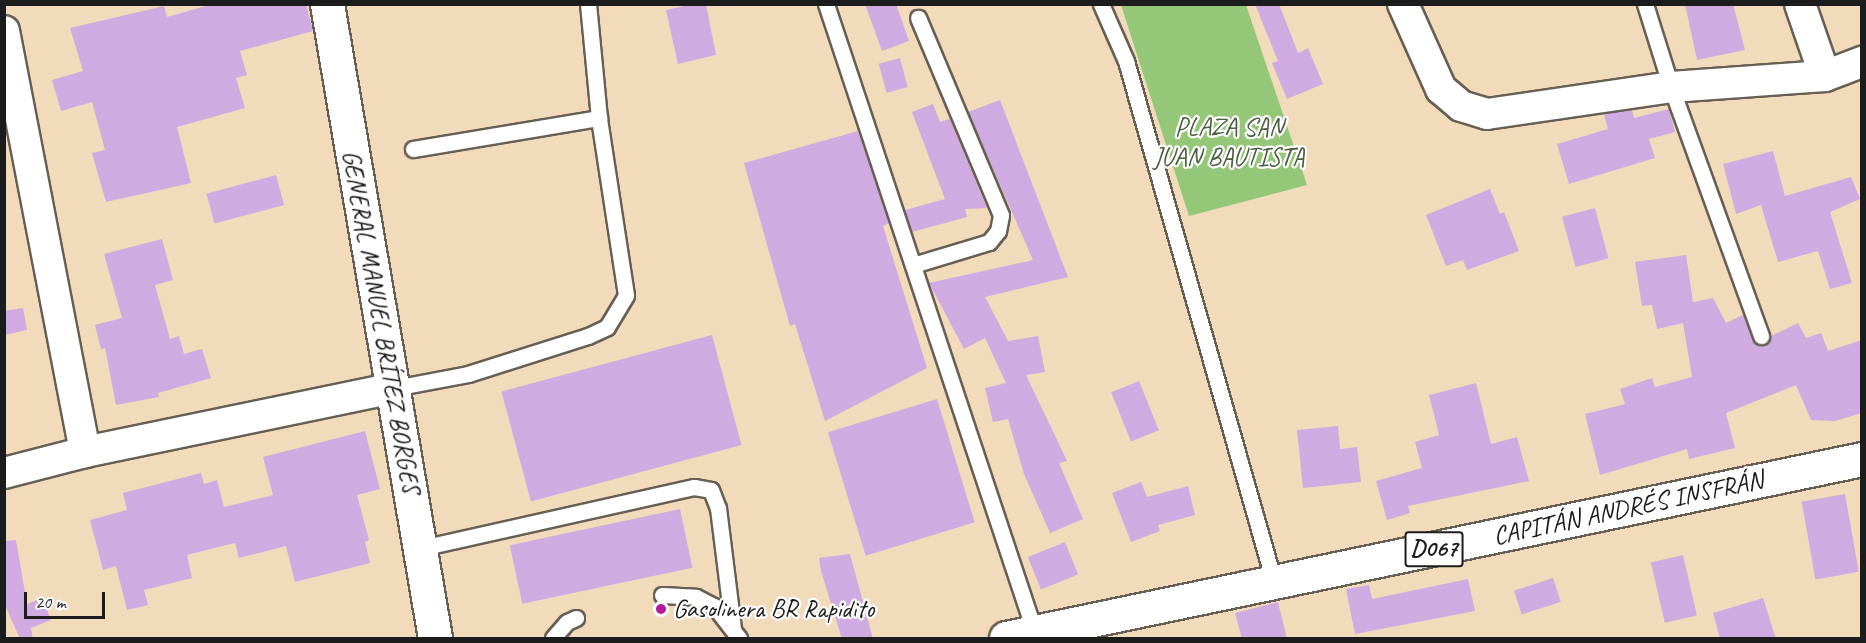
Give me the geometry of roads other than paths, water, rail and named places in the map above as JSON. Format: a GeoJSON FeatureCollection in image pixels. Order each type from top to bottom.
{"type":"FeatureCollection","features":[{"type":"Feature","properties":{"kind":"main road","name":"GENERAL MANUEL BRÍTEZ BORGES"},"geometry":{"type":"LineString","coordinates":[[327,4],[379,322],[394,388],[435,639]]}},
{"type":"Feature","properties":{"kind":"main road","name":"CAPITÁN ANDRÉS INSFRÁN"},"geometry":{"type":"LineString","coordinates":[[1021,636],[1862,459]]}},
{"type":"Feature","properties":{"kind":"street"},"geometry":{"type":"LineString","coordinates":[[1402,4],[1441,89],[1461,106],[1487,114],[1671,87],[1825,76],[1862,62]]}},
{"type":"Feature","properties":{"kind":"street"},"geometry":{"type":"LineString","coordinates":[[1800,4],[1825,76]]}},
{"type":"Feature","properties":{"kind":"street"},"geometry":{"type":"LineString","coordinates":[[4,31],[85,452]]}},
{"type":"Feature","properties":{"kind":"street"},"geometry":{"type":"LineString","coordinates":[[4,473],[85,452],[394,388]]}},
{"type":"Feature","properties":{"kind":"lane"},"geometry":{"type":"LineString","coordinates":[[394,388],[468,374],[607,327],[626,295],[599,118],[588,4]]}},
{"type":"Feature","properties":{"kind":"lane"},"geometry":{"type":"LineString","coordinates":[[826,4],[913,265],[1021,636]]}},
{"type":"Feature","properties":{"kind":"lane"},"geometry":{"type":"LineString","coordinates":[[1101,4],[1126,61],[1274,582]]}},
{"type":"Feature","properties":{"kind":"lane"},"geometry":{"type":"LineString","coordinates":[[1645,4],[1671,87],[1761,336]]}},
{"type":"Feature","properties":{"kind":"lane"},"geometry":{"type":"LineString","coordinates":[[913,265],[989,242],[998,231],[1001,215],[918,18]]}},
{"type":"Feature","properties":{"kind":"lane"},"geometry":{"type":"LineString","coordinates":[[413,149],[599,118]]}},
{"type":"Feature","properties":{"kind":"lane"},"geometry":{"type":"LineString","coordinates":[[421,548],[694,487],[711,490],[718,508],[736,633]]}},
{"type":"Feature","properties":{"kind":"lane"},"geometry":{"type":"LineString","coordinates":[[662,596],[696,597],[714,606],[736,633]]}},
{"type":"Feature","properties":{"kind":"lane"},"geometry":{"type":"LineString","coordinates":[[553,639],[567,622],[576,618]]}},
{"type":"Feature","properties":{"kind":"place","name":"Gasolinera BR Rapidito"},"geometry":{"type":"Point","coordinates":[661,609]}},
{"type":"Feature","properties":{"kind":"park label","name":"PLAZA SAN JUAN BAUTISTA"},"geometry":{"type":"Point","coordinates":[1229,142]}}]}
